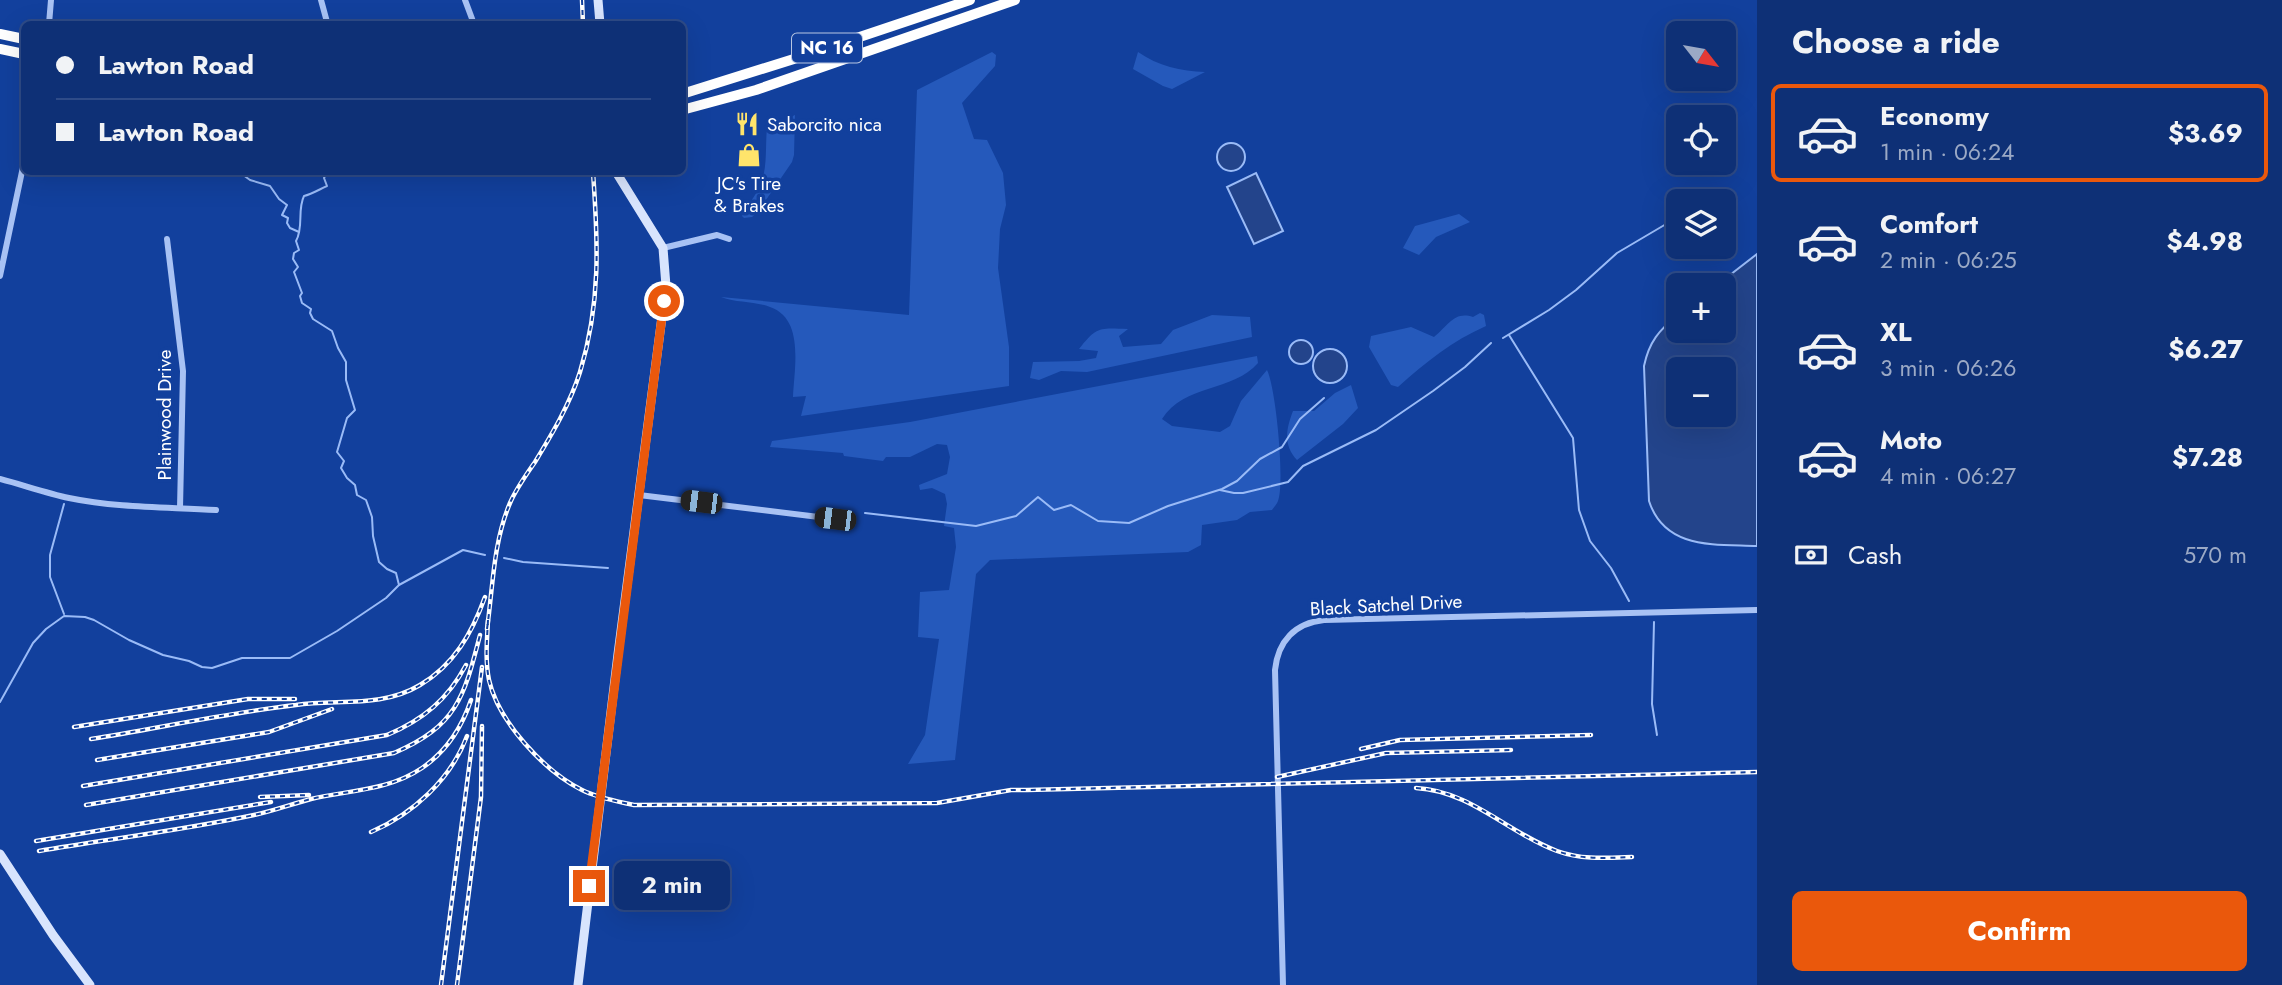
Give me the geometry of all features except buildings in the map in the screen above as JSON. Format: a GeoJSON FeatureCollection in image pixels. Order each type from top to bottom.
{"type":"FeatureCollection","features":[{"type":"Feature","properties":{"kind":"highway","name":"NC 16"},"geometry":{"type":"LineString","coordinates":[[686,93],[970,0]]}},
{"type":"Feature","properties":{"kind":"highway","name":"NC 16"},"geometry":{"type":"LineString","coordinates":[[686,109],[756,90],[1015,0]]}},
{"type":"Feature","properties":{"kind":"highway"},"geometry":{"type":"LineString","coordinates":[[0,34],[21,38]]}},
{"type":"Feature","properties":{"kind":"highway"},"geometry":{"type":"LineString","coordinates":[[0,49],[21,53]]}},
{"type":"Feature","properties":{"kind":"street"},"geometry":{"type":"LineString","coordinates":[[49,21],[51,0]]}},
{"type":"Feature","properties":{"kind":"street"},"geometry":{"type":"LineString","coordinates":[[321,0],[327,21]]}},
{"type":"Feature","properties":{"kind":"street"},"geometry":{"type":"LineString","coordinates":[[465,0],[473,21]]}},
{"type":"Feature","properties":{"kind":"street"},"geometry":{"type":"LineString","coordinates":[[598,0],[600,21]]}},
{"type":"Feature","properties":{"kind":"street"},"geometry":{"type":"LineString","coordinates":[[0,276],[21,175]]}},
{"type":"Feature","properties":{"kind":"street"},"geometry":{"type":"LineString","coordinates":[[578,985],[666,286],[663,248],[618,175]]}},
{"type":"Feature","properties":{"kind":"street"},"geometry":{"type":"LineString","coordinates":[[663,248],[717,235],[729,239]]}},
{"type":"Feature","properties":{"kind":"street","name":"Plainwood Drive"},"geometry":{"type":"LineString","coordinates":[[167,239],[183,366],[180,508]]}},
{"type":"Feature","properties":{"kind":"street"},"geometry":{"type":"LineString","coordinates":[[0,479],[71,498],[142,507],[216,510]]}},
{"type":"Feature","properties":{"kind":"street"},"geometry":{"type":"LineString","coordinates":[[639,495],[835,519]]}},
{"type":"Feature","properties":{"kind":"street","name":"Black Satchel Drive"},"geometry":{"type":"LineString","coordinates":[[1283,985],[1275,670],[1276,658],[1282,644],[1296,629],[1309,622],[1324,620],[1757,610]]}},
{"type":"Feature","properties":{"kind":"street"},"geometry":{"type":"LineString","coordinates":[[0,854],[53,935],[90,985]]}},
{"type":"Feature","properties":{"kind":"shaded area"},"geometry":{"type":"Polygon","coordinates":[[[992,52],[996,55],[995,66],[962,103],[974,139],[987,140],[1003,173],[1006,205],[1000,229],[998,268],[1009,347],[1009,386],[801,416],[806,396],[793,397],[795,346],[788,322],[781,313],[770,307],[721,297],[909,315],[917,90],[992,52]]]}},
{"type":"Feature","properties":{"kind":"shaded area"},"geometry":{"type":"Polygon","coordinates":[[[1138,52],[1170,67],[1205,72],[1172,89],[1133,69],[1138,52]]]}},
{"type":"Feature","properties":{"kind":"shaded area"},"geometry":{"type":"Polygon","coordinates":[[[795,115],[792,162],[757,213],[744,218],[742,216],[763,179],[767,128],[795,115]]]}},
{"type":"Feature","properties":{"kind":"shaded area"},"geometry":{"type":"Polygon","coordinates":[[[1231,143],[1241,147],[1245,157],[1241,167],[1231,171],[1221,167],[1217,157],[1221,147],[1231,143]]]}},
{"type":"Feature","properties":{"kind":"shaded area"},"geometry":{"type":"Polygon","coordinates":[[[1256,173],[1283,231],[1254,244],[1227,187],[1256,173]]]}},
{"type":"Feature","properties":{"kind":"shaded area"},"geometry":{"type":"Polygon","coordinates":[[[1459,214],[1470,222],[1436,237],[1419,255],[1403,248],[1415,226],[1459,214]]]}},
{"type":"Feature","properties":{"kind":"shaded area"},"geometry":{"type":"Polygon","coordinates":[[[1757,254],[1757,546],[1709,544],[1679,536],[1657,517],[1649,501],[1644,366],[1649,350],[1665,326],[1666,343],[1736,343],[1736,273],[1732,273],[1757,254]]]}},
{"type":"Feature","properties":{"kind":"shaded area"},"geometry":{"type":"Polygon","coordinates":[[[1480,313],[1484,315],[1486,326],[1440,353],[1398,387],[1391,385],[1369,347],[1371,336],[1411,327],[1434,337],[1456,318],[1473,317],[1480,313]]]}},
{"type":"Feature","properties":{"kind":"shaded area"},"geometry":{"type":"Polygon","coordinates":[[[1212,315],[1250,317],[1252,337],[1087,372],[1061,371],[1039,380],[1030,378],[1033,362],[1096,358],[1098,351],[1079,349],[1099,330],[1128,329],[1119,336],[1123,347],[1161,344],[1173,330],[1212,315]]]}},
{"type":"Feature","properties":{"kind":"shaded area"},"geometry":{"type":"Polygon","coordinates":[[[1301,340],[1310,343],[1313,352],[1310,361],[1301,364],[1292,361],[1289,352],[1292,343],[1301,340]]]}},
{"type":"Feature","properties":{"kind":"shaded area"},"geometry":{"type":"Polygon","coordinates":[[[1330,349],[1342,354],[1347,366],[1342,378],[1330,383],[1318,378],[1313,366],[1318,354],[1330,349]]]}},
{"type":"Feature","properties":{"kind":"shaded area"},"geometry":{"type":"Polygon","coordinates":[[[1257,356],[1258,363],[1248,372],[1183,400],[1171,408],[1162,419],[1172,426],[1220,432],[1230,426],[1241,401],[1267,370],[1274,396],[1280,456],[1280,491],[1278,502],[1272,510],[1250,512],[1237,520],[1202,525],[1201,545],[1188,552],[990,560],[976,574],[955,760],[908,764],[925,735],[939,639],[918,637],[920,592],[949,590],[956,547],[954,528],[944,526],[947,504],[945,494],[932,488],[920,490],[919,485],[947,474],[950,457],[947,445],[937,444],[910,457],[886,457],[883,461],[844,456],[843,453],[770,447],[772,441],[910,422],[1257,356]]]}},
{"type":"Feature","properties":{"kind":"shaded area"},"geometry":{"type":"Polygon","coordinates":[[[1351,385],[1358,408],[1343,424],[1297,460],[1289,449],[1287,437],[1293,411],[1314,411],[1335,393],[1351,385]]]}},
{"type":"Feature","properties":{"kind":"waterway"},"geometry":{"type":"LineString","coordinates":[[243,175],[270,186],[287,205],[282,215],[288,218],[290,228],[299,232]]}},
{"type":"Feature","properties":{"kind":"waterway"},"geometry":{"type":"LineString","coordinates":[[326,175],[327,186],[304,196],[302,201],[300,230],[296,241],[299,250],[294,253],[293,259],[298,267],[294,272],[302,293],[302,303],[311,309],[313,319],[332,331],[346,362],[346,380],[355,410],[347,418],[337,452],[344,461],[341,468],[355,485],[357,495],[366,500],[372,517],[379,562],[396,573],[399,585]]}},
{"type":"Feature","properties":{"kind":"waterway"},"geometry":{"type":"LineString","coordinates":[[1503,338],[1576,290],[1617,253],[1666,224]]}},
{"type":"Feature","properties":{"kind":"waterway"},"geometry":{"type":"LineString","coordinates":[[1509,335],[1573,438],[1579,510],[1590,541],[1611,568],[1629,601]]}},
{"type":"Feature","properties":{"kind":"waterway"},"geometry":{"type":"LineString","coordinates":[[1220,490],[1243,493],[1288,482],[1303,466],[1376,430],[1433,391],[1491,343]]}},
{"type":"Feature","properties":{"kind":"waterway"},"geometry":{"type":"LineString","coordinates":[[865,513],[976,526],[1016,516],[1038,497],[1054,510],[1071,505],[1098,521],[1129,523],[1237,481],[1260,459],[1282,447],[1300,419],[1324,398]]}},
{"type":"Feature","properties":{"kind":"waterway"},"geometry":{"type":"LineString","coordinates":[[64,504],[50,555],[50,577],[64,614]]}},
{"type":"Feature","properties":{"kind":"waterway"},"geometry":{"type":"LineString","coordinates":[[0,702],[33,643],[64,616],[94,620],[163,655],[202,667],[212,668],[242,658],[290,658],[337,631],[386,598],[399,585],[463,550],[485,555]]}},
{"type":"Feature","properties":{"kind":"waterway"},"geometry":{"type":"LineString","coordinates":[[504,558],[523,562],[608,568]]}},
{"type":"Feature","properties":{"kind":"waterway"},"geometry":{"type":"LineString","coordinates":[[1654,622],[1652,704],[1657,735]]}},
{"type":"Feature","properties":{"kind":"railway"},"geometry":{"type":"LineString","coordinates":[[582,0],[583,21]]}},
{"type":"Feature","properties":{"kind":"railway"},"geometry":{"type":"LineString","coordinates":[[487,629],[497,549],[504,518],[515,493],[566,407],[587,346],[596,272],[593,175]]}},
{"type":"Feature","properties":{"kind":"railway"},"geometry":{"type":"LineString","coordinates":[[91,739],[270,708],[375,700],[405,692],[432,677],[452,658],[468,635],[485,597]]}},
{"type":"Feature","properties":{"kind":"railway"},"geometry":{"type":"LineString","coordinates":[[488,620],[489,680],[494,696],[512,728],[538,758],[567,782],[594,795],[634,805],[937,803],[1011,790],[1757,772]]}},
{"type":"Feature","properties":{"kind":"railway"},"geometry":{"type":"LineString","coordinates":[[86,805],[394,753],[432,732],[455,707],[469,676],[480,635]]}},
{"type":"Feature","properties":{"kind":"railway"},"geometry":{"type":"LineString","coordinates":[[83,786],[387,735],[412,723],[433,707],[451,688],[466,665]]}},
{"type":"Feature","properties":{"kind":"railway"},"geometry":{"type":"LineString","coordinates":[[441,985],[482,667]]}},
{"type":"Feature","properties":{"kind":"railway"},"geometry":{"type":"LineString","coordinates":[[74,727],[248,699],[295,699]]}},
{"type":"Feature","properties":{"kind":"railway"},"geometry":{"type":"LineString","coordinates":[[39,851],[227,820],[311,799],[382,786],[409,776],[439,754],[458,729],[471,700]]}},
{"type":"Feature","properties":{"kind":"railway"},"geometry":{"type":"LineString","coordinates":[[97,760],[269,732],[332,709]]}},
{"type":"Feature","properties":{"kind":"railway"},"geometry":{"type":"LineString","coordinates":[[457,985],[481,797],[482,726]]}},
{"type":"Feature","properties":{"kind":"railway"},"geometry":{"type":"LineString","coordinates":[[1361,749],[1400,740],[1591,735]]}},
{"type":"Feature","properties":{"kind":"railway"},"geometry":{"type":"LineString","coordinates":[[371,832],[416,805],[429,793],[451,767],[467,736]]}},
{"type":"Feature","properties":{"kind":"railway"},"geometry":{"type":"LineString","coordinates":[[1277,777],[1386,753],[1511,750]]}},
{"type":"Feature","properties":{"kind":"railway"},"geometry":{"type":"LineString","coordinates":[[1416,788],[1454,797],[1539,843],[1566,854],[1603,858],[1632,857]]}},
{"type":"Feature","properties":{"kind":"railway"},"geometry":{"type":"LineString","coordinates":[[260,797],[309,795]]}},
{"type":"Feature","properties":{"kind":"railway"},"geometry":{"type":"LineString","coordinates":[[36,841],[271,802]]}},
{"type":"Feature","properties":{"kind":"place","name":"Saborcito nica"},"geometry":{"type":"Point","coordinates":[747,124]}},
{"type":"Feature","properties":{"kind":"place","name":"JC's Tire & Brakes"},"geometry":{"type":"Point","coordinates":[749,155]}},
{"type":"Feature","properties":{"kind":"route"},"geometry":{"type":"LineString","coordinates":[[589,886],[664,301]]}}]}
